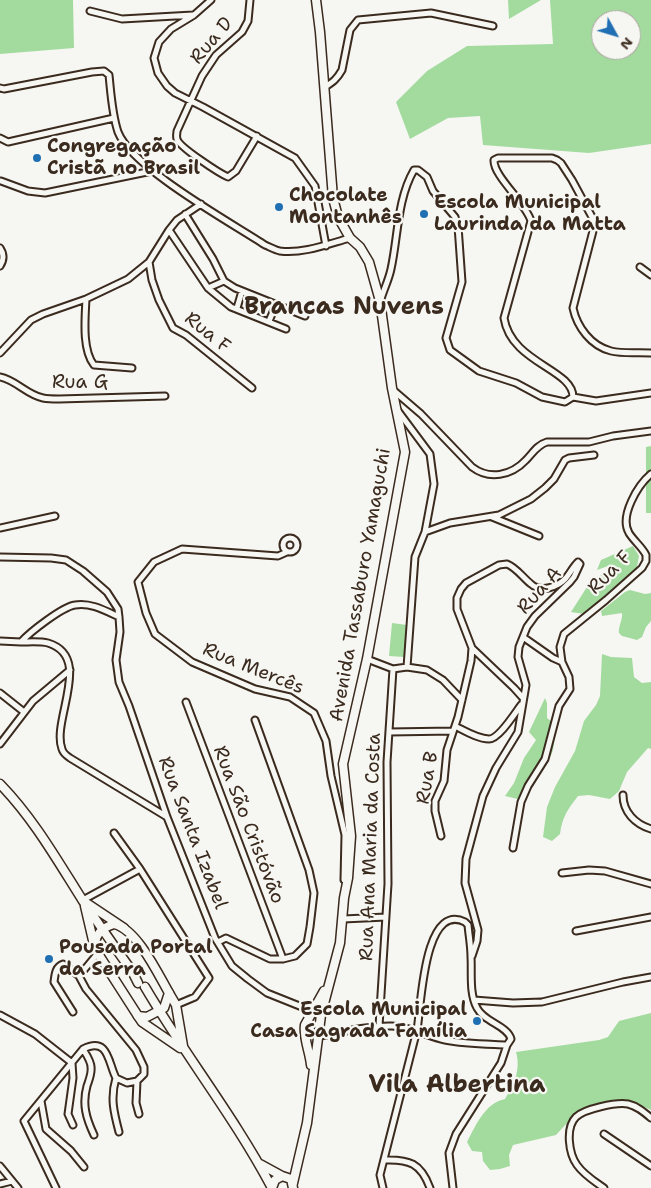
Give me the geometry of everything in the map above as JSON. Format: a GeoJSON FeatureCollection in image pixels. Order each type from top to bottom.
{"type":"FeatureCollection","features":[{"type":"Feature","properties":{"kind":"street"},"geometry":{"type":"LineString","coordinates":[[211,0],[194,15],[171,29],[159,42],[154,58],[158,73],[167,86],[175,93],[258,136],[295,158],[307,173],[314,186],[326,246]]}},
{"type":"Feature","properties":{"kind":"street","name":"Rua D"},"geometry":{"type":"LineString","coordinates":[[250,0],[248,21],[242,32],[216,55],[202,76],[177,131],[177,139],[182,146],[220,174],[228,177],[236,171],[258,136]]}},
{"type":"Feature","properties":{"kind":"street","name":"Avenida Tassaburo Yamaguchi"},"geometry":{"type":"LineString","coordinates":[[316,0],[325,87],[333,198],[338,217],[350,238],[360,247],[369,262],[380,301],[392,390],[405,452],[367,659],[343,764],[352,836],[340,943],[330,978]]}},
{"type":"Feature","properties":{"kind":"street"},"geometry":{"type":"LineString","coordinates":[[90,11],[122,19],[194,15]]}},
{"type":"Feature","properties":{"kind":"street"},"geometry":{"type":"LineString","coordinates":[[325,87],[335,81],[342,70],[350,30],[358,20],[430,14],[493,26]]}},
{"type":"Feature","properties":{"kind":"street"},"geometry":{"type":"LineString","coordinates":[[0,88],[4,89],[104,71],[109,75],[114,118],[118,133],[126,146],[152,171],[265,245],[278,251],[297,251],[326,246],[350,238]]}},
{"type":"Feature","properties":{"kind":"street"},"geometry":{"type":"LineString","coordinates":[[0,138],[8,142],[114,118]]}},
{"type":"Feature","properties":{"kind":"street"},"geometry":{"type":"LineString","coordinates":[[573,397],[571,386],[565,378],[523,352],[514,341],[505,324],[504,318],[531,221],[526,210],[498,172],[494,160],[498,158],[552,158],[561,163],[592,217],[593,223],[573,308],[575,317],[582,331],[602,348],[613,351],[651,353]]}},
{"type":"Feature","properties":{"kind":"street"},"geometry":{"type":"LineString","coordinates":[[380,301],[391,271],[402,203],[410,177],[414,170],[418,170],[428,177],[433,191],[455,217],[458,226],[462,282],[446,338],[450,350],[479,371],[516,383],[542,397],[565,402],[573,397],[596,401],[651,393]]}},
{"type":"Feature","properties":{"kind":"street"},"geometry":{"type":"LineString","coordinates":[[1,181],[28,190],[45,193],[152,171]]}},
{"type":"Feature","properties":{"kind":"street"},"geometry":{"type":"LineString","coordinates":[[0,353],[31,320],[86,299],[128,279],[149,262],[177,220],[201,204]]}},
{"type":"Feature","properties":{"kind":"street"},"geometry":{"type":"LineString","coordinates":[[185,214],[213,259],[224,281],[242,291],[305,316]]}},
{"type":"Feature","properties":{"kind":"street"},"geometry":{"type":"LineString","coordinates":[[169,230],[208,288],[231,307],[286,329]]}},
{"type":"Feature","properties":{"kind":"street"},"geometry":{"type":"LineString","coordinates":[[0,248],[4,253],[3,262],[0,266]]}},
{"type":"Feature","properties":{"kind":"street","name":"Rua F"},"geometry":{"type":"LineString","coordinates":[[149,262],[158,300],[173,328],[186,335],[252,388]]}},
{"type":"Feature","properties":{"kind":"street"},"geometry":{"type":"LineString","coordinates":[[640,267],[651,275]]}},
{"type":"Feature","properties":{"kind":"street"},"geometry":{"type":"LineString","coordinates":[[208,288],[224,281]]}},
{"type":"Feature","properties":{"kind":"street"},"geometry":{"type":"LineString","coordinates":[[236,308],[242,291]]}},
{"type":"Feature","properties":{"kind":"street"},"geometry":{"type":"LineString","coordinates":[[86,299],[84,324],[88,358],[94,365],[132,368]]}},
{"type":"Feature","properties":{"kind":"street"},"geometry":{"type":"LineString","coordinates":[[269,321],[276,305]]}},
{"type":"Feature","properties":{"kind":"street","name":"Rua G"},"geometry":{"type":"LineString","coordinates":[[0,377],[9,379],[26,391],[42,398],[76,399],[165,396]]}},
{"type":"Feature","properties":{"kind":"street"},"geometry":{"type":"LineString","coordinates":[[392,390],[421,414],[479,473],[498,476],[508,473],[524,462],[542,444],[547,442],[589,442],[613,436],[651,432]]}},
{"type":"Feature","properties":{"kind":"street"},"geometry":{"type":"LineString","coordinates":[[396,409],[430,454],[434,484],[425,532],[415,557],[407,667]]}},
{"type":"Feature","properties":{"kind":"street"},"geometry":{"type":"LineString","coordinates":[[425,532],[450,523],[492,516],[518,506],[538,494],[554,479],[565,460],[594,455]]}},
{"type":"Feature","properties":{"kind":"street","name":"Rua F"},"geometry":{"type":"LineString","coordinates":[[513,848],[521,802],[528,786],[545,759],[559,706],[570,689],[569,677],[562,662],[560,647],[564,634],[606,600],[642,568],[646,562],[646,555],[628,532],[627,523],[628,512],[638,488],[651,474]]}},
{"type":"Feature","properties":{"kind":"street"},"geometry":{"type":"LineString","coordinates":[[0,528],[55,516]]}},
{"type":"Feature","properties":{"kind":"street"},"geometry":{"type":"LineString","coordinates":[[492,516],[539,536]]}},
{"type":"Feature","properties":{"kind":"street","name":"Rua Mercês"},"geometry":{"type":"LineString","coordinates":[[287,552],[278,556],[182,549],[154,562],[138,582],[146,612],[155,634],[192,662],[255,689],[290,697],[314,713],[326,741],[331,776],[344,835],[344,898]]}},
{"type":"Feature","properties":{"kind":"street"},"geometry":{"type":"LineString","coordinates":[[0,557],[66,560],[83,571],[107,592],[118,609],[119,617]]}},
{"type":"Feature","properties":{"kind":"street","name":"Rua A"},"geometry":{"type":"LineString","coordinates":[[472,648],[457,609],[457,598],[466,583],[499,565],[507,564],[532,585],[538,588],[549,588],[565,579],[578,562],[580,564],[574,577],[534,616],[522,637],[518,656],[526,685],[521,705]]}},
{"type":"Feature","properties":{"kind":"street"},"geometry":{"type":"LineString","coordinates":[[20,642],[47,620],[74,604],[94,606],[119,617]]}},
{"type":"Feature","properties":{"kind":"street","name":"Rua Santa Izabel"},"geometry":{"type":"LineString","coordinates":[[119,617],[120,632],[116,660],[119,682],[167,817],[218,942],[232,966],[248,980],[267,993],[312,1011]]}},
{"type":"Feature","properties":{"kind":"street"},"geometry":{"type":"LineString","coordinates":[[522,637],[562,662]]}},
{"type":"Feature","properties":{"kind":"street"},"geometry":{"type":"LineString","coordinates":[[0,641],[47,643],[59,648],[69,662],[70,670],[61,734],[62,750],[70,758],[167,817]]}},
{"type":"Feature","properties":{"kind":"street"},"geometry":{"type":"LineString","coordinates":[[472,648],[523,698]]}},
{"type":"Feature","properties":{"kind":"street","name":"Rua B"},"geometry":{"type":"LineString","coordinates":[[441,836],[435,811],[435,801],[444,781],[447,750],[462,700],[472,648]]}},
{"type":"Feature","properties":{"kind":"street"},"geometry":{"type":"LineString","coordinates":[[367,659],[393,669],[407,667],[427,670],[436,674],[462,700]]}},
{"type":"Feature","properties":{"kind":"street","name":"Rua Ana Maria da Costa"},"geometry":{"type":"LineString","coordinates":[[379,1026],[388,884],[387,762],[393,669]]}},
{"type":"Feature","properties":{"kind":"street"},"geometry":{"type":"LineString","coordinates":[[0,744],[33,701],[70,670]]}},
{"type":"Feature","properties":{"kind":"street"},"geometry":{"type":"LineString","coordinates":[[0,693],[24,712]]}},
{"type":"Feature","properties":{"kind":"street","name":"Rua São Cristóvão"},"geometry":{"type":"LineString","coordinates":[[186,702],[283,959]]}},
{"type":"Feature","properties":{"kind":"street"},"geometry":{"type":"LineString","coordinates":[[389,732],[454,729],[489,739],[494,738],[521,705]]}},
{"type":"Feature","properties":{"kind":"street"},"geometry":{"type":"LineString","coordinates":[[471,956],[477,941],[478,930],[465,883],[466,859],[483,796],[496,768],[518,732],[521,705]]}},
{"type":"Feature","properties":{"kind":"street"},"geometry":{"type":"LineString","coordinates":[[218,942],[226,938],[270,959],[283,959],[295,956],[307,944],[314,893],[309,870],[255,720]]}},
{"type":"Feature","properties":{"kind":"street"},"geometry":{"type":"LineString","coordinates":[[0,784],[30,819],[57,857],[84,901],[260,1164],[272,1188]]}},
{"type":"Feature","properties":{"kind":"street"},"geometry":{"type":"LineString","coordinates":[[623,795],[624,804],[631,817],[651,829]]}},
{"type":"Feature","properties":{"kind":"street"},"geometry":{"type":"LineString","coordinates":[[114,833],[140,869],[209,978],[195,997],[176,1005]]}},
{"type":"Feature","properties":{"kind":"street"},"geometry":{"type":"LineString","coordinates":[[84,901],[140,869]]}},
{"type":"Feature","properties":{"kind":"street"},"geometry":{"type":"LineString","coordinates":[[562,873],[589,870],[604,871],[651,884]]}},
{"type":"Feature","properties":{"kind":"street"},"geometry":{"type":"LineString","coordinates":[[84,901],[124,928],[138,943],[176,1005],[184,1050]]}},
{"type":"Feature","properties":{"kind":"street"},"geometry":{"type":"LineString","coordinates":[[84,901],[96,951],[142,1022],[184,1050]]}},
{"type":"Feature","properties":{"kind":"street"},"geometry":{"type":"LineString","coordinates":[[343,919],[386,916]]}},
{"type":"Feature","properties":{"kind":"street"},"geometry":{"type":"LineString","coordinates":[[576,931],[651,917]]}},
{"type":"Feature","properties":{"kind":"street"},"geometry":{"type":"LineString","coordinates":[[383,1188],[380,1175],[417,1030],[421,986],[426,961],[435,934],[441,926],[455,919],[465,922],[468,926],[471,978],[477,1009],[486,1020],[507,1032],[511,1039],[496,1070],[456,1134],[449,1153],[454,1188]]}},
{"type":"Feature","properties":{"kind":"street"},"geometry":{"type":"LineString","coordinates":[[79,976],[96,951],[96,936],[114,924],[124,928]]}},
{"type":"Feature","properties":{"kind":"street"},"geometry":{"type":"LineString","coordinates":[[73,1012],[54,982],[56,971],[63,964],[79,976],[86,989],[136,1050],[144,1067],[144,1074],[137,1081],[127,1083],[116,1078]]}},
{"type":"Feature","properties":{"kind":"street"},"geometry":{"type":"LineString","coordinates":[[474,1000],[513,1003],[542,1002],[651,977]]}},
{"type":"Feature","properties":{"kind":"street"},"geometry":{"type":"LineString","coordinates":[[312,1083],[311,1056],[305,1036],[305,1025],[330,978]]}},
{"type":"Feature","properties":{"kind":"street"},"geometry":{"type":"LineString","coordinates":[[293,1187],[308,1124],[321,1018],[330,978]]}},
{"type":"Feature","properties":{"kind":"street"},"geometry":{"type":"LineString","coordinates":[[138,1016],[146,1017],[164,1008],[169,993]]}},
{"type":"Feature","properties":{"kind":"street"},"geometry":{"type":"LineString","coordinates":[[312,1011],[321,1018]]}},
{"type":"Feature","properties":{"kind":"street"},"geometry":{"type":"LineString","coordinates":[[0,1015],[35,1034],[72,1063],[73,1078],[68,1114],[73,1125]]}},
{"type":"Feature","properties":{"kind":"street"},"geometry":{"type":"LineString","coordinates":[[305,1036],[311,1038],[379,1026],[391,1026],[417,1030],[456,1042],[507,1045]]}},
{"type":"Feature","properties":{"kind":"street"},"geometry":{"type":"LineString","coordinates":[[56,1188],[24,1121],[83,1049],[95,1044],[109,1056],[116,1078],[112,1094],[112,1105],[119,1132]]}},
{"type":"Feature","properties":{"kind":"street"},"geometry":{"type":"LineString","coordinates":[[83,1049],[92,1066],[84,1096],[84,1106],[94,1135]]}},
{"type":"Feature","properties":{"kind":"street"},"geometry":{"type":"LineString","coordinates":[[137,1081],[136,1094],[139,1114]]}},
{"type":"Feature","properties":{"kind":"street"},"geometry":{"type":"LineString","coordinates":[[40,1101],[46,1129],[71,1151],[84,1167]]}},
{"type":"Feature","properties":{"kind":"street"},"geometry":{"type":"LineString","coordinates":[[604,1188],[587,1176],[577,1165],[572,1154],[571,1125],[575,1118],[583,1112],[608,1105],[627,1104],[638,1108],[651,1118]]}},
{"type":"Feature","properties":{"kind":"street"},"geometry":{"type":"LineString","coordinates":[[604,1134],[651,1166]]}},
{"type":"Feature","properties":{"kind":"street"},"geometry":{"type":"LineString","coordinates":[[384,1160],[402,1160],[415,1165],[426,1176],[430,1188]]}},
{"type":"Feature","properties":{"kind":"street"},"geometry":{"type":"LineString","coordinates":[[272,1188],[274,1180],[284,1176],[298,1163]]}},
{"type":"Feature","properties":{"kind":"street"},"geometry":{"type":"LineString","coordinates":[[260,1164],[284,1176],[293,1187]]}},
{"type":"Feature","properties":{"kind":"street"},"geometry":{"type":"LineString","coordinates":[[0,1166],[18,1188]]}},
{"type":"Feature","properties":{"kind":"street"},"geometry":{"type":"LineString","coordinates":[[0,1184],[12,1181]]}},
{"type":"Feature","properties":{"kind":"green space"},"geometry":{"type":"Polygon","coordinates":[[[0,0],[73,0],[74,48],[0,54],[0,0]]]}},
{"type":"Feature","properties":{"kind":"green space"},"geometry":{"type":"Polygon","coordinates":[[[508,0],[541,0],[509,19],[508,0]]]}},
{"type":"Feature","properties":{"kind":"green space"},"geometry":{"type":"Polygon","coordinates":[[[550,0],[651,0],[651,144],[589,153],[483,145],[480,116],[448,118],[410,139],[396,102],[427,71],[467,46],[553,44],[550,0]]]}},
{"type":"Feature","properties":{"kind":"green space"},"geometry":{"type":"Polygon","coordinates":[[[651,446],[651,513],[646,513],[646,447],[651,446]]]}},
{"type":"Feature","properties":{"kind":"green space"},"geometry":{"type":"Polygon","coordinates":[[[633,546],[639,556],[637,567],[591,615],[571,612],[594,576],[597,578],[610,569],[608,566],[597,570],[601,560],[633,546]]]}},
{"type":"Feature","properties":{"kind":"green space"},"geometry":{"type":"Polygon","coordinates":[[[630,590],[645,594],[651,593],[651,621],[642,637],[637,640],[622,636],[619,633],[622,613],[602,616],[601,611],[630,590]]]}},
{"type":"Feature","properties":{"kind":"green space"},"geometry":{"type":"Polygon","coordinates":[[[392,623],[407,625],[404,657],[389,656],[392,623]]]}},
{"type":"Feature","properties":{"kind":"green space"},"geometry":{"type":"Polygon","coordinates":[[[602,654],[611,657],[632,658],[634,677],[642,683],[651,682],[651,749],[648,748],[627,772],[619,791],[610,799],[589,795],[578,796],[566,814],[560,834],[552,841],[543,837],[547,807],[555,787],[575,751],[584,721],[600,696],[602,654]]]}},
{"type":"Feature","properties":{"kind":"green space"},"geometry":{"type":"Polygon","coordinates":[[[545,698],[547,718],[551,721],[558,718],[552,753],[530,788],[526,801],[505,796],[514,783],[524,758],[536,740],[529,732],[545,698]]]}},
{"type":"Feature","properties":{"kind":"green space"},"geometry":{"type":"Polygon","coordinates":[[[651,1013],[651,1110],[631,1101],[614,1101],[579,1110],[556,1135],[513,1145],[509,1155],[510,1166],[500,1169],[490,1170],[483,1161],[482,1152],[472,1151],[467,1142],[478,1122],[492,1105],[505,1099],[514,1082],[518,1065],[516,1052],[599,1040],[608,1037],[619,1021],[651,1013]]]}},
{"type":"Feature","properties":{"kind":"place","name":"Congregação Cristã no Brasil"},"geometry":{"type":"Point","coordinates":[37,158]}},
{"type":"Feature","properties":{"kind":"place","name":"Chocolate Montanhês"},"geometry":{"type":"Point","coordinates":[279,207]}},
{"type":"Feature","properties":{"kind":"place","name":"Escola Municipal Laurinda da Matta"},"geometry":{"type":"Point","coordinates":[424,214]}},
{"type":"Feature","properties":{"kind":"place","name":"Pousada Portal da Serra"},"geometry":{"type":"Point","coordinates":[49,959]}},
{"type":"Feature","properties":{"kind":"place","name":"Escola Municipal Casa Sagrada Família"},"geometry":{"type":"Point","coordinates":[477,1021]}},
{"type":"Feature","properties":{"kind":"district","name":"Brancas Nuvens"},"geometry":{"type":"Point","coordinates":[344,308]}},
{"type":"Feature","properties":{"kind":"district","name":"Vila Albertina"},"geometry":{"type":"Point","coordinates":[457,1086]}}]}
